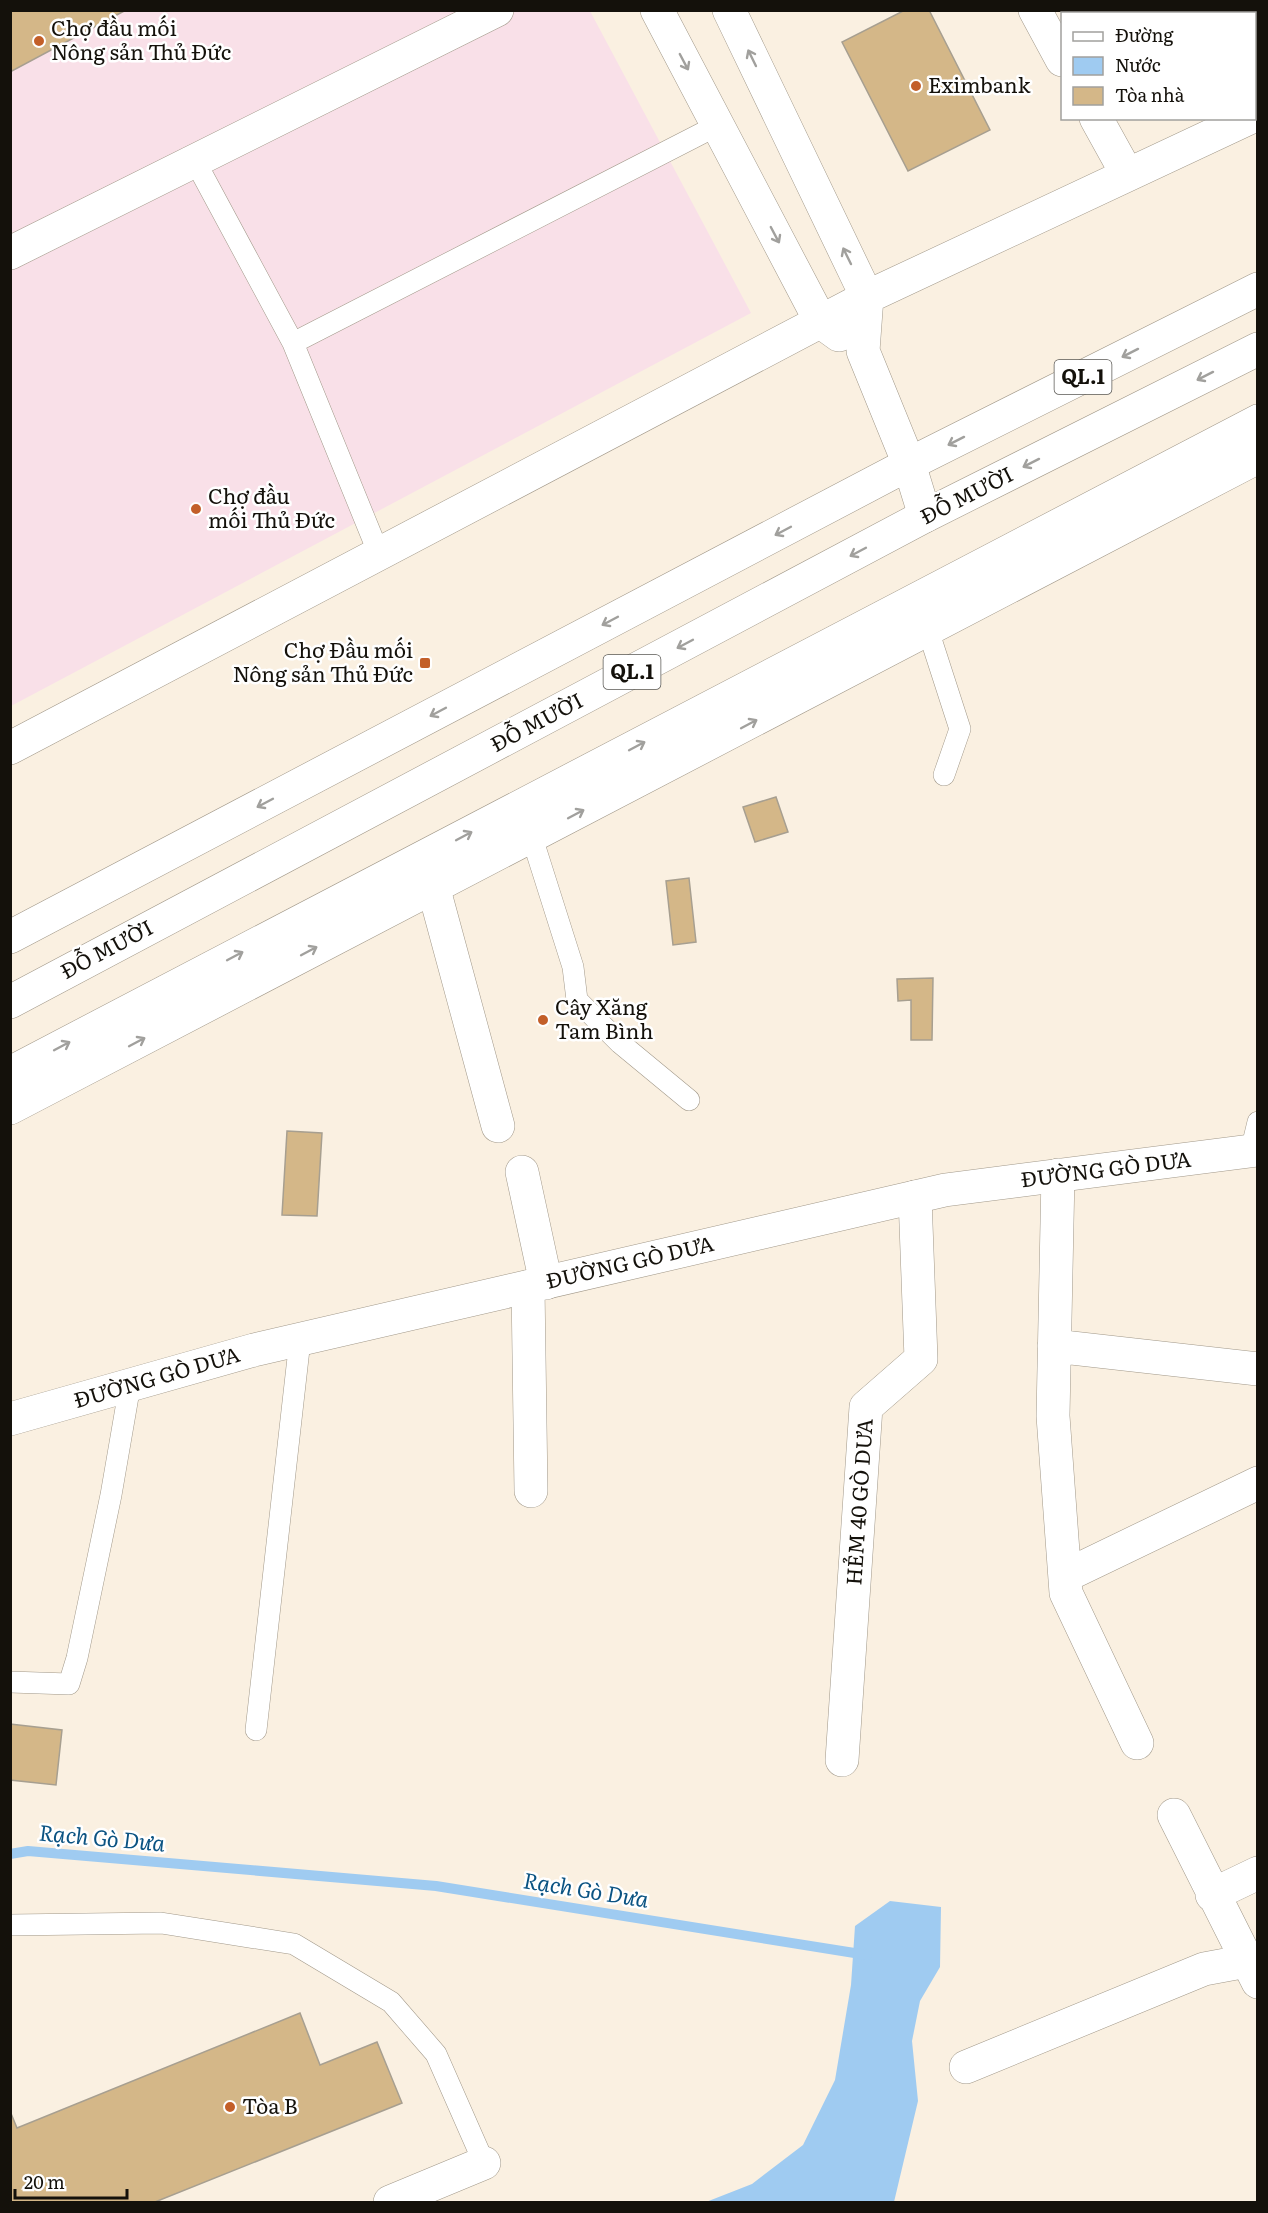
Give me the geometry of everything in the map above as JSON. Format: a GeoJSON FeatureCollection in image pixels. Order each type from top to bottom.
{"type":"FeatureCollection","features":[{"type":"Feature","properties":{"kind":"main road"},"geometry":{"type":"LineString","coordinates":[[10,253],[497,10]]}},
{"type":"Feature","properties":{"kind":"main road"},"geometry":{"type":"LineString","coordinates":[[657,10],[821,321],[863,351]]}},
{"type":"Feature","properties":{"kind":"main road"},"geometry":{"type":"LineString","coordinates":[[729,10],[867,297],[863,351],[909,464],[925,516]]}},
{"type":"Feature","properties":{"kind":"main road"},"geometry":{"type":"LineString","coordinates":[[1035,10],[1061,58]]}},
{"type":"Feature","properties":{"kind":"main road"},"geometry":{"type":"LineString","coordinates":[[1097,120],[1127,174]]}},
{"type":"Feature","properties":{"kind":"main road"},"geometry":{"type":"LineString","coordinates":[[10,748],[867,297],[1245,120]]}},
{"type":"Feature","properties":{"kind":"main road","name":"QL.1"},"geometry":{"type":"LineString","coordinates":[[10,937],[909,464],[1257,289]]}},
{"type":"Feature","properties":{"kind":"main road","name":"ĐỖ MƯỜI"},"geometry":{"type":"LineString","coordinates":[[10,1002],[925,516],[1257,349]]}},
{"type":"Feature","properties":{"kind":"main road"},"geometry":{"type":"LineString","coordinates":[[10,1108],[428,872],[520,807],[1257,422]]}},
{"type":"Feature","properties":{"kind":"main road"},"geometry":{"type":"LineString","coordinates":[[10,1073],[428,872],[533,837],[1257,457]]}},
{"type":"Feature","properties":{"kind":"main road"},"geometry":{"type":"LineString","coordinates":[[428,872],[498,1126]]}},
{"type":"Feature","properties":{"kind":"main road","name":"ĐƯỜNG GÒ DƯA"},"geometry":{"type":"LineString","coordinates":[[10,1419],[254,1350],[945,1190],[1058,1176],[1255,1141]]}},
{"type":"Feature","properties":{"kind":"main road"},"geometry":{"type":"LineString","coordinates":[[522,1172],[537,1285],[531,1491]]}},
{"type":"Feature","properties":{"kind":"main road"},"geometry":{"type":"LineString","coordinates":[[1058,1176],[1053,1416],[1066,1593],[1137,1743]]}},
{"type":"Feature","properties":{"kind":"main road","name":"HẺM 40 GÒ DƯA"},"geometry":{"type":"LineString","coordinates":[[842,1760],[866,1407],[921,1359],[915,1197]]}},
{"type":"Feature","properties":{"kind":"main road"},"geometry":{"type":"LineString","coordinates":[[1054,1346],[1257,1370]]}},
{"type":"Feature","properties":{"kind":"main road"},"geometry":{"type":"LineString","coordinates":[[1065,1576],[1257,1483]]}},
{"type":"Feature","properties":{"kind":"main road"},"geometry":{"type":"LineString","coordinates":[[1174,1815],[1252,1972]]}},
{"type":"Feature","properties":{"kind":"main road"},"geometry":{"type":"LineString","coordinates":[[1212,1895],[1257,1873]]}},
{"type":"Feature","properties":{"kind":"main road"},"geometry":{"type":"LineString","coordinates":[[966,2067],[1204,1969],[1252,1972]]}},
{"type":"Feature","properties":{"kind":"main road"},"geometry":{"type":"LineString","coordinates":[[390,2202],[484,2163]]}},
{"type":"Feature","properties":{"kind":"lane"},"geometry":{"type":"LineString","coordinates":[[293,343],[718,125]]}},
{"type":"Feature","properties":{"kind":"lane"},"geometry":{"type":"LineString","coordinates":[[195,161],[293,343],[379,554]]}},
{"type":"Feature","properties":{"kind":"lane"},"geometry":{"type":"LineString","coordinates":[[928,630],[960,729],[944,775]]}},
{"type":"Feature","properties":{"kind":"lane"},"geometry":{"type":"LineString","coordinates":[[520,807],[533,837],[573,967],[578,1000],[620,1043],[688,1100]]}},
{"type":"Feature","properties":{"kind":"lane"},"geometry":{"type":"LineString","coordinates":[[256,1730],[300,1340]]}},
{"type":"Feature","properties":{"kind":"lane"},"geometry":{"type":"LineString","coordinates":[[10,1682],[69,1684],[77,1658],[111,1495],[130,1385]]}},
{"type":"Feature","properties":{"kind":"lane"},"geometry":{"type":"LineString","coordinates":[[10,1925],[161,1923],[294,1944],[391,2002],[436,2054],[484,2163]]}},
{"type":"Feature","properties":{"kind":"shaded area","name":"Chợ đầu mối Thủ Đức"},"geometry":{"type":"Polygon","coordinates":[[[11,11],[590,11],[751,313],[11,706],[11,11]]]}},
{"type":"Feature","properties":{"kind":"water"},"geometry":{"type":"Polygon","coordinates":[[[890,1901],[941,1907],[940,1967],[920,2001],[912,2041],[918,2101],[894,2202],[706,2202],[752,2184],[803,2145],[835,2080],[851,1985],[855,1926],[890,1901]]]}},
{"type":"Feature","properties":{"kind":"building","name":"Chợ đầu mối Nông sản Thủ Đức"},"geometry":{"type":"Polygon","coordinates":[[[10,10],[126,10],[10,72],[10,10]]]}},
{"type":"Feature","properties":{"kind":"building","name":"Eximbank"},"geometry":{"type":"Polygon","coordinates":[[[905,10],[929,10],[990,130],[908,171],[842,42],[905,10]]]}},
{"type":"Feature","properties":{"kind":"building"},"geometry":{"type":"Polygon","coordinates":[[[776,797],[788,832],[755,842],[743,807],[776,797]]]}},
{"type":"Feature","properties":{"kind":"building"},"geometry":{"type":"Polygon","coordinates":[[[689,878],[696,942],[673,945],[666,881],[689,878]]]}},
{"type":"Feature","properties":{"kind":"building"},"geometry":{"type":"Polygon","coordinates":[[[933,978],[932,1040],[911,1040],[911,1000],[898,1001],[897,979],[933,978]]]}},
{"type":"Feature","properties":{"kind":"building"},"geometry":{"type":"Polygon","coordinates":[[[287,1131],[322,1133],[317,1216],[282,1215],[287,1131]]]}},
{"type":"Feature","properties":{"kind":"building"},"geometry":{"type":"Polygon","coordinates":[[[10,1724],[62,1730],[56,1785],[10,1780],[10,1724]]]}},
{"type":"Feature","properties":{"kind":"building","name":"Tòa B"},"geometry":{"type":"Polygon","coordinates":[[[300,2013],[320,2065],[377,2042],[402,2103],[155,2202],[10,2202],[10,2111],[17,2128],[300,2013]]]}},
{"type":"Feature","properties":{"kind":"waterway","name":"Rạch Gò Dưa"},"geometry":{"type":"LineString","coordinates":[[10,1854],[28,1851],[436,1886],[867,1955]]}},
{"type":"Feature","properties":{"kind":"place","name":"Chợ đầu mối Nông sản Thủ Đức"},"geometry":{"type":"Point","coordinates":[39,41]}},
{"type":"Feature","properties":{"kind":"place","name":"Eximbank"},"geometry":{"type":"Point","coordinates":[916,86]}},
{"type":"Feature","properties":{"kind":"place","name":"Chợ đầu mối Thủ Đức"},"geometry":{"type":"Point","coordinates":[196,509]}},
{"type":"Feature","properties":{"kind":"place","name":"Chợ Đầu mối Nông sản Thủ Đức"},"geometry":{"type":"Point","coordinates":[425,663]}},
{"type":"Feature","properties":{"kind":"place","name":"Cây Xăng Tam Bình"},"geometry":{"type":"Point","coordinates":[543,1020]}},
{"type":"Feature","properties":{"kind":"place","name":"Tòa B"},"geometry":{"type":"Point","coordinates":[230,2107]}}]}
